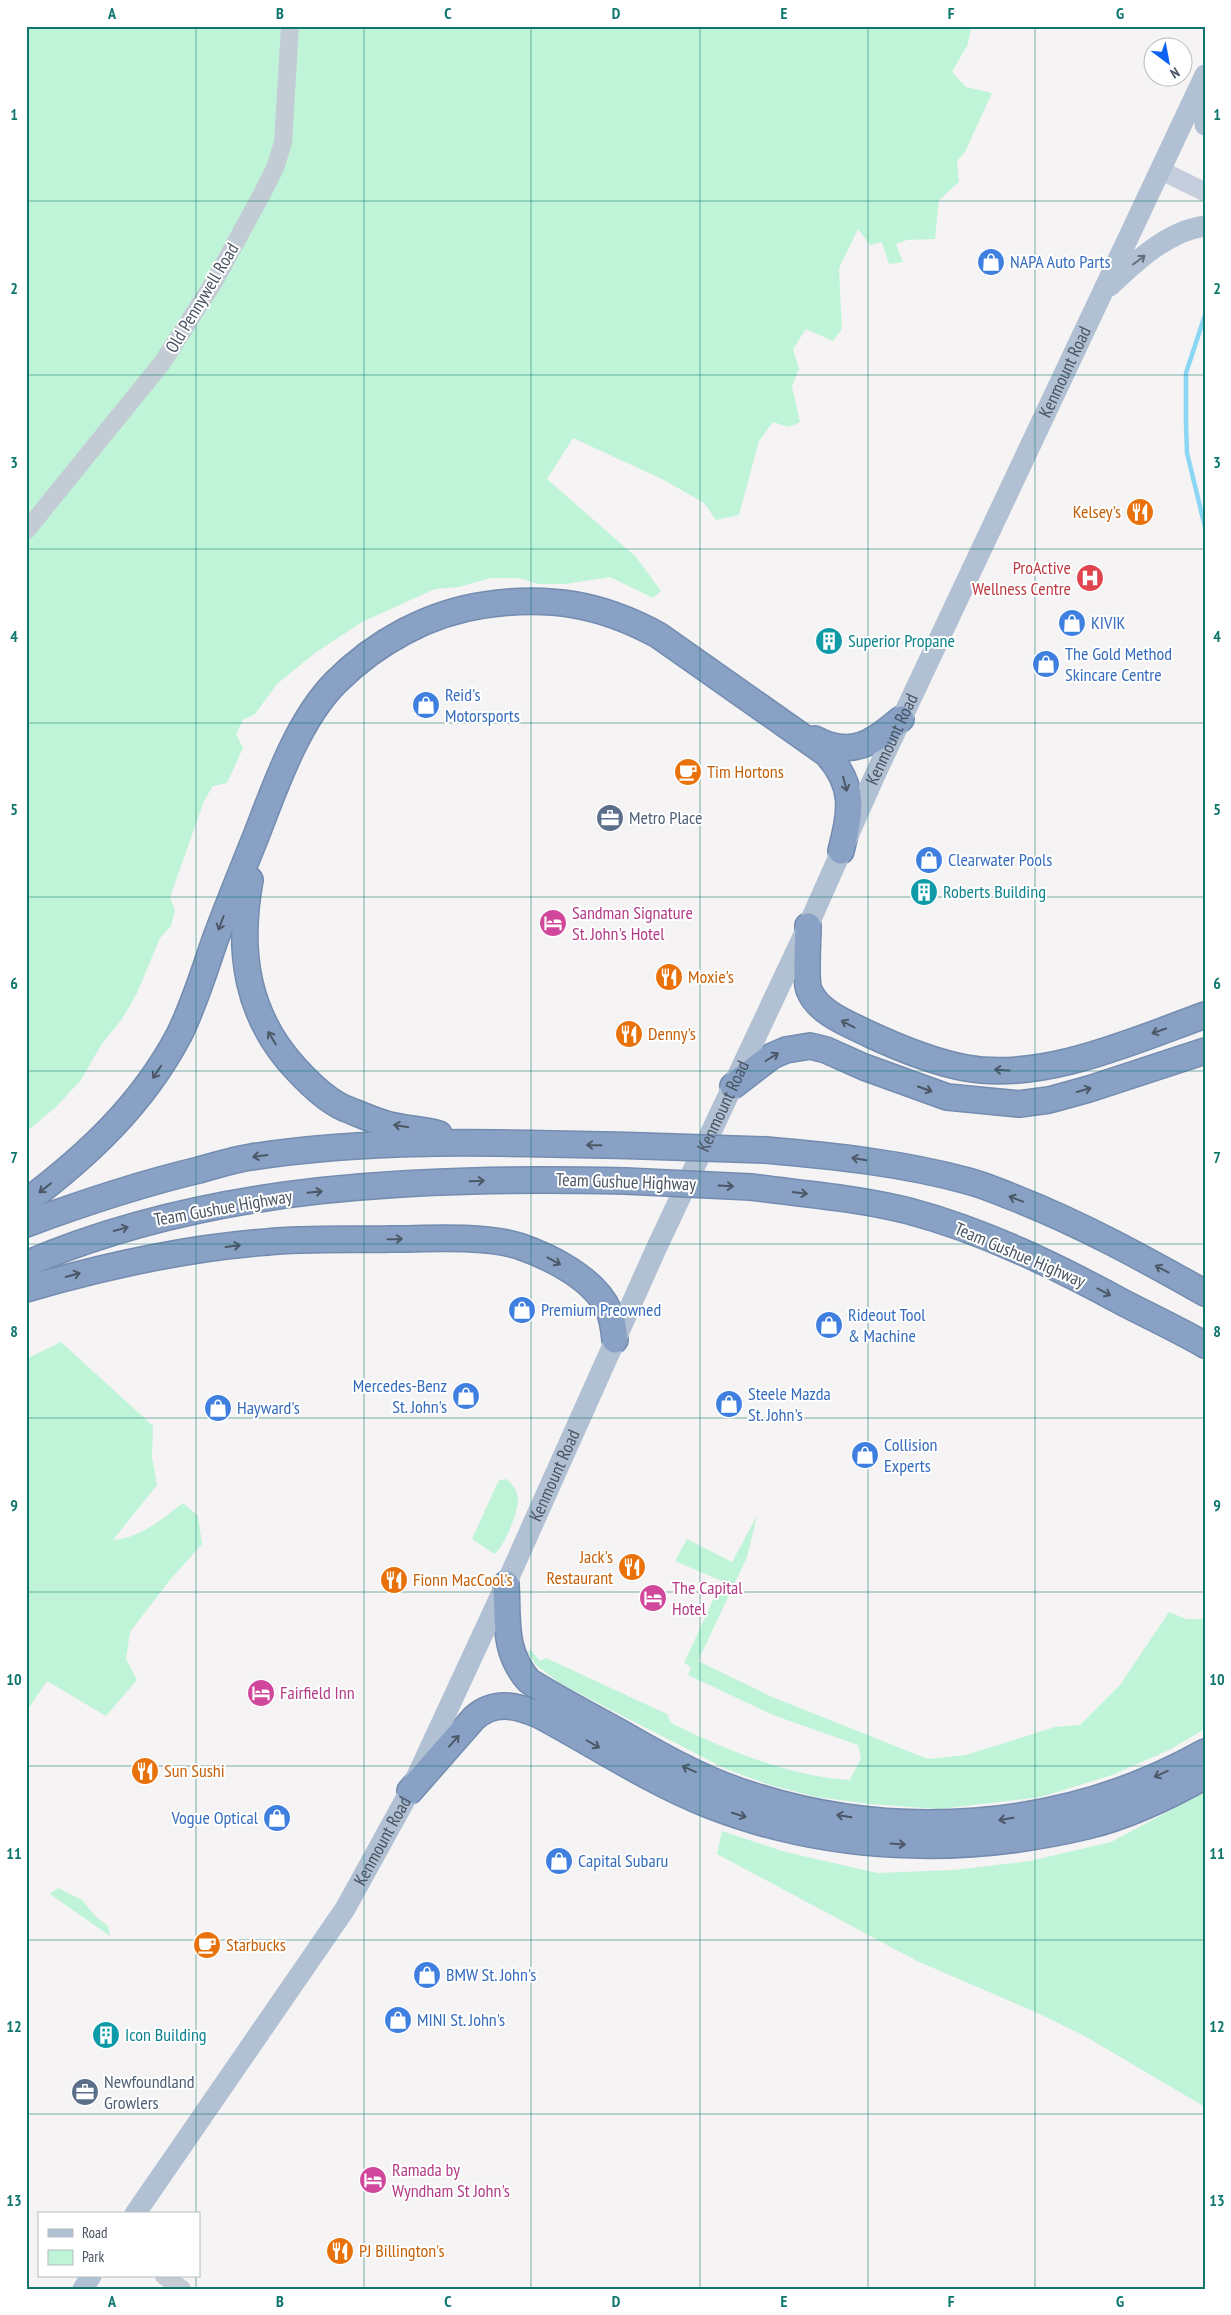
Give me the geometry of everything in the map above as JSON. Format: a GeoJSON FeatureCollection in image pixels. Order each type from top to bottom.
{"type":"FeatureCollection","features":[{"type":"Feature","properties":{"kind":"highway"},"geometry":{"type":"LineString","coordinates":[[26,1202],[68,1170],[102,1139],[134,1105],[159,1069],[180,1033],[192,1004],[276,783],[315,709],[336,682],[397,635],[434,618],[477,606],[521,601],[572,603],[595,608],[628,620],[658,635],[789,725],[827,754],[840,768],[845,781],[849,813],[841,851]]}},
{"type":"Feature","properties":{"kind":"highway"},"geometry":{"type":"LineString","coordinates":[[789,725],[824,744],[848,750],[875,740],[901,718]]}},
{"type":"Feature","properties":{"kind":"highway"},"geometry":{"type":"LineString","coordinates":[[265,813],[249,881],[244,912],[243,941],[248,980],[261,1020],[282,1054],[310,1084],[342,1107],[384,1123],[435,1133],[466,1142]]}},
{"type":"Feature","properties":{"kind":"highway"},"geometry":{"type":"LineString","coordinates":[[808,926],[808,988],[814,1000],[845,1023],[886,1042],[927,1057],[966,1068],[1012,1070],[1055,1064],[1105,1050],[1205,1015]]}},
{"type":"Feature","properties":{"kind":"highway"},"geometry":{"type":"LineString","coordinates":[[733,1086],[772,1056],[786,1050],[810,1046],[826,1050],[864,1067],[947,1097],[1018,1104],[1049,1100],[1089,1089],[1205,1051]]}},
{"type":"Feature","properties":{"kind":"highway","name":"Team Gushue Highway"},"geometry":{"type":"LineString","coordinates":[[26,1224],[101,1197],[248,1158],[298,1151],[466,1142],[766,1150],[847,1157],[906,1166],[970,1181],[1041,1208],[1108,1240],[1205,1293]]}},
{"type":"Feature","properties":{"kind":"highway","name":"Team Gushue Highway"},"geometry":{"type":"LineString","coordinates":[[26,1264],[113,1231],[169,1216],[241,1201],[396,1184],[511,1179],[625,1181],[751,1187],[867,1202],[910,1211],[957,1227],[1013,1248],[1076,1277],[1203,1345]]}},
{"type":"Feature","properties":{"kind":"highway"},"geometry":{"type":"LineString","coordinates":[[26,1289],[95,1269],[172,1253],[267,1242],[466,1239],[517,1246],[541,1254],[581,1279],[604,1301],[610,1312],[616,1340]]}},
{"type":"Feature","properties":{"kind":"highway"},"geometry":{"type":"LineString","coordinates":[[506,1584],[511,1654],[518,1668],[529,1681],[676,1763],[736,1790],[802,1808],[868,1820],[934,1823],[1000,1820],[1063,1809],[1125,1790],[1205,1752]]}},
{"type":"Feature","properties":{"kind":"highway"},"geometry":{"type":"LineString","coordinates":[[410,1791],[474,1718],[487,1709],[503,1706],[518,1707],[539,1715],[663,1783],[710,1805],[807,1834],[867,1842],[928,1846],[1006,1841],[1088,1826],[1156,1801],[1205,1776]]}},
{"type":"Feature","properties":{"kind":"main road"},"geometry":{"type":"LineString","coordinates":[[1205,75],[1203,109],[1205,126]]}},
{"type":"Feature","properties":{"kind":"main road","name":"Kenmount Road"},"geometry":{"type":"LineString","coordinates":[[136,2212],[345,1909],[410,1791],[808,926],[901,718],[1205,75]]}},
{"type":"Feature","properties":{"kind":"main road"},"geometry":{"type":"LineString","coordinates":[[1160,170],[1205,192]]}},
{"type":"Feature","properties":{"kind":"main road"},"geometry":{"type":"LineString","coordinates":[[1102,293],[1154,249],[1178,234],[1205,226]]}},
{"type":"Feature","properties":{"kind":"main road"},"geometry":{"type":"LineString","coordinates":[[83,2289],[90,2278]]}},
{"type":"Feature","properties":{"kind":"street","name":"Old Pennywell Road"},"geometry":{"type":"LineString","coordinates":[[26,531],[162,363],[214,282],[263,192],[275,168],[283,143],[290,26]]}},
{"type":"Feature","properties":{"kind":"street"},"geometry":{"type":"LineString","coordinates":[[167,2278],[182,2289]]}},
{"type":"Feature","properties":{"kind":"green space"},"geometry":{"type":"Polygon","coordinates":[[[26,26],[971,26],[968,44],[952,72],[966,87],[992,93],[965,152],[957,161],[959,182],[939,200],[935,239],[907,240],[896,244],[903,262],[889,264],[882,242],[870,245],[858,229],[839,268],[842,329],[833,341],[806,329],[793,349],[799,369],[792,386],[800,422],[789,427],[773,422],[759,441],[739,515],[716,520],[704,503],[664,480],[573,438],[547,479],[636,557],[661,591],[653,598],[610,577],[565,584],[538,584],[519,578],[491,578],[459,587],[435,589],[362,622],[315,653],[277,684],[255,714],[243,720],[236,734],[243,748],[227,783],[213,786],[204,801],[170,897],[175,911],[171,926],[160,938],[137,993],[122,1019],[101,1045],[81,1080],[56,1107],[26,1132],[26,26]]]}},
{"type":"Feature","properties":{"kind":"green space"},"geometry":{"type":"Polygon","coordinates":[[[61,1342],[153,1426],[152,1457],[157,1485],[113,1540],[123,1539],[141,1532],[183,1503],[198,1516],[202,1544],[169,1581],[130,1632],[126,1659],[137,1680],[106,1716],[47,1681],[26,1712],[26,1359],[61,1342]]]}},
{"type":"Feature","properties":{"kind":"green space"},"geometry":{"type":"Polygon","coordinates":[[[506,1479],[516,1490],[518,1504],[506,1537],[494,1554],[472,1539],[497,1484],[500,1480],[506,1479]]]}},
{"type":"Feature","properties":{"kind":"green space"},"geometry":{"type":"Polygon","coordinates":[[[757,1516],[747,1557],[698,1661],[772,1697],[928,1759],[966,1755],[1055,1727],[1080,1725],[1120,1685],[1169,1612],[1186,1619],[1205,1619],[1205,1729],[1169,1750],[1112,1775],[1041,1797],[939,1809],[870,1804],[817,1797],[770,1785],[726,1769],[561,1684],[536,1665],[527,1652],[531,1650],[540,1661],[546,1658],[667,1714],[671,1723],[736,1752],[804,1773],[850,1780],[861,1758],[858,1745],[773,1715],[688,1675],[691,1667],[684,1663],[722,1581],[675,1561],[687,1539],[732,1562],[757,1516]]]}},
{"type":"Feature","properties":{"kind":"green space"},"geometry":{"type":"Polygon","coordinates":[[[1205,1792],[1205,2107],[1083,2035],[1033,2011],[917,1961],[717,1854],[722,1831],[782,1851],[877,1873],[953,1870],[1030,1861],[1111,1842],[1205,1792]]]}},
{"type":"Feature","properties":{"kind":"green space"},"geometry":{"type":"Polygon","coordinates":[[[58,1888],[82,1900],[96,1917],[108,1926],[110,1936],[50,1894],[58,1888]]]}},
{"type":"Feature","properties":{"kind":"waterway"},"geometry":{"type":"LineString","coordinates":[[1205,315],[1186,373],[1187,453],[1205,527]]}},
{"type":"Feature","properties":{"kind":"place","name":"NAPA Auto Parts"},"geometry":{"type":"Point","coordinates":[991,262]}},
{"type":"Feature","properties":{"kind":"place","name":"Kelsey's"},"geometry":{"type":"Point","coordinates":[1140,512]}},
{"type":"Feature","properties":{"kind":"place","name":"ProActive Wellness Centre"},"geometry":{"type":"Point","coordinates":[1090,578]}},
{"type":"Feature","properties":{"kind":"place","name":"KIVIK"},"geometry":{"type":"Point","coordinates":[1072,623]}},
{"type":"Feature","properties":{"kind":"place","name":"Superior Propane"},"geometry":{"type":"Point","coordinates":[829,641]}},
{"type":"Feature","properties":{"kind":"place","name":"The Gold Method Skincare Centre"},"geometry":{"type":"Point","coordinates":[1046,664]}},
{"type":"Feature","properties":{"kind":"place","name":"Reid's Motorsports"},"geometry":{"type":"Point","coordinates":[426,705]}},
{"type":"Feature","properties":{"kind":"place","name":"Tim Hortons"},"geometry":{"type":"Point","coordinates":[688,772]}},
{"type":"Feature","properties":{"kind":"place","name":"Metro Place"},"geometry":{"type":"Point","coordinates":[610,818]}},
{"type":"Feature","properties":{"kind":"place","name":"Clearwater Pools"},"geometry":{"type":"Point","coordinates":[929,860]}},
{"type":"Feature","properties":{"kind":"place","name":"Roberts Building"},"geometry":{"type":"Point","coordinates":[924,892]}},
{"type":"Feature","properties":{"kind":"place","name":"Sandman Signature St. John's Hotel"},"geometry":{"type":"Point","coordinates":[553,923]}},
{"type":"Feature","properties":{"kind":"place","name":"Moxie's"},"geometry":{"type":"Point","coordinates":[669,977]}},
{"type":"Feature","properties":{"kind":"place","name":"Denny's"},"geometry":{"type":"Point","coordinates":[629,1034]}},
{"type":"Feature","properties":{"kind":"place","name":"Premium Preowned"},"geometry":{"type":"Point","coordinates":[522,1310]}},
{"type":"Feature","properties":{"kind":"place","name":"Rideout Tool & Machine"},"geometry":{"type":"Point","coordinates":[829,1325]}},
{"type":"Feature","properties":{"kind":"place","name":"Mercedes-Benz St. John's"},"geometry":{"type":"Point","coordinates":[466,1396]}},
{"type":"Feature","properties":{"kind":"place","name":"Steele Mazda St. John's"},"geometry":{"type":"Point","coordinates":[729,1404]}},
{"type":"Feature","properties":{"kind":"place","name":"Hayward's"},"geometry":{"type":"Point","coordinates":[218,1408]}},
{"type":"Feature","properties":{"kind":"place","name":"Collision Experts"},"geometry":{"type":"Point","coordinates":[865,1455]}},
{"type":"Feature","properties":{"kind":"place","name":"Jack's Restaurant"},"geometry":{"type":"Point","coordinates":[632,1567]}},
{"type":"Feature","properties":{"kind":"place","name":"Fionn MacCool's"},"geometry":{"type":"Point","coordinates":[394,1580]}},
{"type":"Feature","properties":{"kind":"place","name":"The Capital Hotel"},"geometry":{"type":"Point","coordinates":[653,1598]}},
{"type":"Feature","properties":{"kind":"place","name":"Fairfield Inn"},"geometry":{"type":"Point","coordinates":[261,1693]}},
{"type":"Feature","properties":{"kind":"place","name":"Sun Sushi"},"geometry":{"type":"Point","coordinates":[145,1771]}},
{"type":"Feature","properties":{"kind":"place","name":"Vogue Optical"},"geometry":{"type":"Point","coordinates":[277,1818]}},
{"type":"Feature","properties":{"kind":"place","name":"Capital Subaru"},"geometry":{"type":"Point","coordinates":[559,1861]}},
{"type":"Feature","properties":{"kind":"place","name":"Starbucks"},"geometry":{"type":"Point","coordinates":[207,1945]}},
{"type":"Feature","properties":{"kind":"place","name":"BMW St. John's"},"geometry":{"type":"Point","coordinates":[427,1975]}},
{"type":"Feature","properties":{"kind":"place","name":"MINI St. John's"},"geometry":{"type":"Point","coordinates":[398,2020]}},
{"type":"Feature","properties":{"kind":"place","name":"Icon Building"},"geometry":{"type":"Point","coordinates":[106,2035]}},
{"type":"Feature","properties":{"kind":"place","name":"Newfoundland Growlers"},"geometry":{"type":"Point","coordinates":[85,2092]}},
{"type":"Feature","properties":{"kind":"place","name":"Ramada by Wyndham St John's"},"geometry":{"type":"Point","coordinates":[373,2180]}},
{"type":"Feature","properties":{"kind":"place","name":"PJ Billington's"},"geometry":{"type":"Point","coordinates":[340,2251]}}]}
